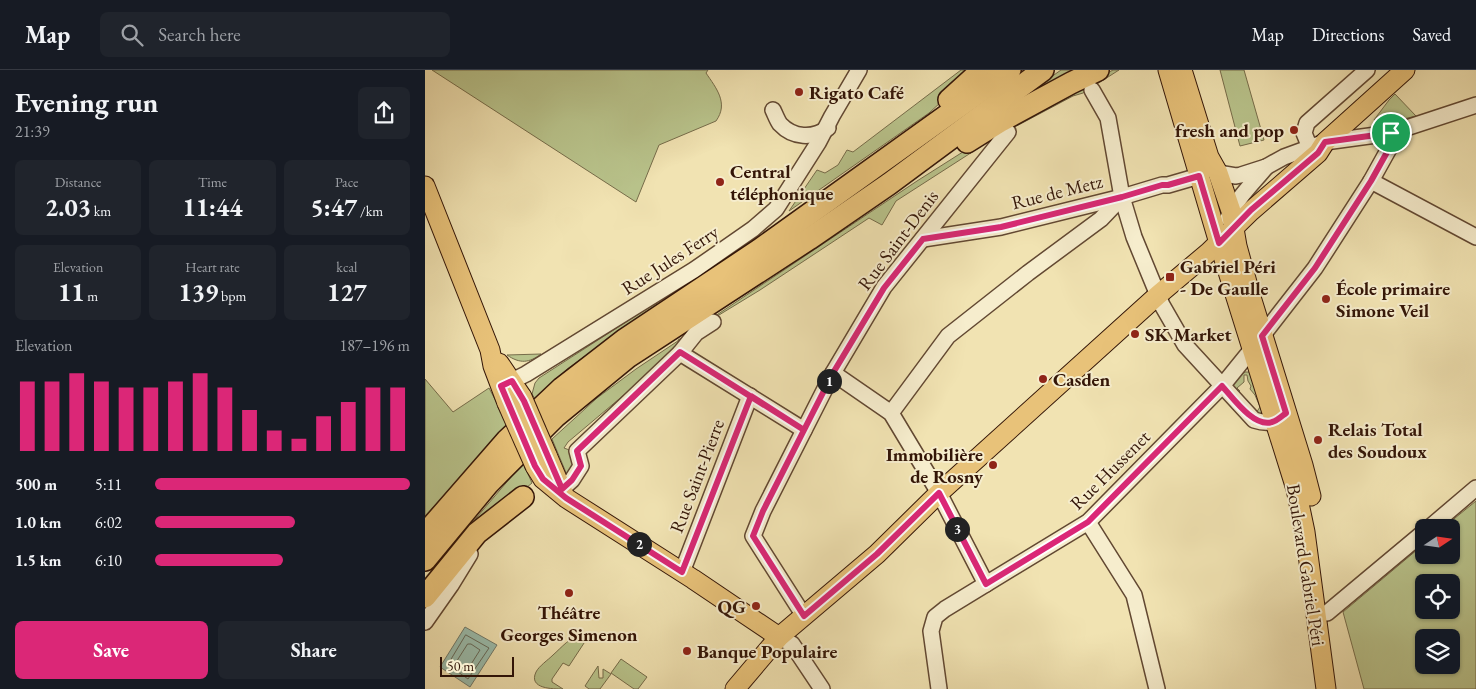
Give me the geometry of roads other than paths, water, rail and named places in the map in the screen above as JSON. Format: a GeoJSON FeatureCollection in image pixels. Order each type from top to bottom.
{"type":"FeatureCollection","features":[{"type":"Feature","properties":{"kind":"highway"},"geometry":{"type":"LineString","coordinates":[[927,130],[934,114],[982,70]]}},
{"type":"Feature","properties":{"kind":"highway"},"geometry":{"type":"LineString","coordinates":[[425,534],[507,440],[562,388],[623,340],[759,250],[1010,70]]}},
{"type":"Feature","properties":{"kind":"highway"},"geometry":{"type":"LineString","coordinates":[[425,560],[488,484],[555,417],[628,357],[809,239],[889,184],[1043,70]]}},
{"type":"Feature","properties":{"kind":"highway"},"geometry":{"type":"LineString","coordinates":[[889,184],[933,164],[999,122],[1087,78]]}},
{"type":"Feature","properties":{"kind":"highway"},"geometry":{"type":"LineString","coordinates":[[425,596],[477,533],[523,496]]}},
{"type":"Feature","properties":{"kind":"main road","name":"Boulevard Gabriel Péri"},"geometry":{"type":"LineString","coordinates":[[1168,70],[1219,243],[1257,343],[1280,417],[1300,504],[1325,689]]}},
{"type":"Feature","properties":{"kind":"main road","name":"Boulevard Gabriel Péri"},"geometry":{"type":"LineString","coordinates":[[1182,70],[1209,157],[1238,217],[1237,246],[1251,298],[1257,343]]}},
{"type":"Feature","properties":{"kind":"main road"},"geometry":{"type":"LineString","coordinates":[[735,689],[779,637],[877,554],[939,493],[1158,295],[1219,243],[1238,217],[1318,153],[1317,145],[1405,70]]}},
{"type":"Feature","properties":{"kind":"main road"},"geometry":{"type":"LineString","coordinates":[[1173,90],[1182,104],[1214,194],[1238,217]]}},
{"type":"Feature","properties":{"kind":"main road"},"geometry":{"type":"LineString","coordinates":[[425,186],[489,350],[493,366],[511,392],[544,467],[564,493],[779,637]]}},
{"type":"Feature","properties":{"kind":"main road"},"geometry":{"type":"LineString","coordinates":[[1219,243],[1232,259],[1242,291],[1251,298]]}},
{"type":"Feature","properties":{"kind":"main road","name":"Boulevard Gabriel Péri"},"geometry":{"type":"LineString","coordinates":[[1280,417],[1310,492],[1337,689]]}},
{"type":"Feature","properties":{"kind":"main road"},"geometry":{"type":"LineString","coordinates":[[1325,689],[1332,689]]}},
{"type":"Feature","properties":{"kind":"street","name":"Rue Jules Ferry"},"geometry":{"type":"LineString","coordinates":[[826,130],[859,70]]}},
{"type":"Feature","properties":{"kind":"street","name":"Rue Jules Ferry"},"geometry":{"type":"LineString","coordinates":[[511,392],[526,374],[694,270],[753,229],[776,209],[865,70]]}},
{"type":"Feature","properties":{"kind":"street"},"geometry":{"type":"LineString","coordinates":[[1317,145],[1304,133],[1307,123],[1367,70]]}},
{"type":"Feature","properties":{"kind":"street"},"geometry":{"type":"LineString","coordinates":[[1087,78],[1109,118],[1122,197],[1133,237],[1158,295],[1185,345],[1255,420],[1265,423],[1280,417]]}},
{"type":"Feature","properties":{"kind":"street"},"geometry":{"type":"LineString","coordinates":[[1218,173],[1236,176],[1266,167],[1284,157],[1317,145],[1391,133],[1476,105]]}},
{"type":"Feature","properties":{"kind":"street"},"geometry":{"type":"LineString","coordinates":[[773,110],[780,124],[795,134],[806,136],[826,130]]}},
{"type":"Feature","properties":{"kind":"street","name":"Rue Saint-Denis"},"geometry":{"type":"LineString","coordinates":[[804,616],[753,536],[763,511],[833,373],[884,288],[1008,132]]}},
{"type":"Feature","properties":{"kind":"street","name":"Rue Hussenet"},"geometry":{"type":"LineString","coordinates":[[939,689],[931,631],[935,617],[945,609],[1088,522],[1222,386],[1315,268],[1371,181],[1391,145],[1391,133]]}},
{"type":"Feature","properties":{"kind":"street"},"geometry":{"type":"LineString","coordinates":[[1238,217],[1266,167]]}},
{"type":"Feature","properties":{"kind":"street","name":"Rue de Metz"},"geometry":{"type":"LineString","coordinates":[[923,239],[1001,227],[1199,176]]}},
{"type":"Feature","properties":{"kind":"street"},"geometry":{"type":"LineString","coordinates":[[1371,181],[1476,237]]}},
{"type":"Feature","properties":{"kind":"street"},"geometry":{"type":"LineString","coordinates":[[891,413],[948,336],[1101,219],[1122,197]]}},
{"type":"Feature","properties":{"kind":"street"},"geometry":{"type":"LineString","coordinates":[[564,493],[581,466],[577,451],[680,352],[696,333],[713,322]]}},
{"type":"Feature","properties":{"kind":"street"},"geometry":{"type":"LineString","coordinates":[[680,352],[804,430]]}},
{"type":"Feature","properties":{"kind":"street"},"geometry":{"type":"LineString","coordinates":[[833,373],[891,413],[939,493],[986,584]]}},
{"type":"Feature","properties":{"kind":"street","name":"Rue Saint-Pierre"},"geometry":{"type":"LineString","coordinates":[[682,572],[751,396]]}},
{"type":"Feature","properties":{"kind":"street"},"geometry":{"type":"LineString","coordinates":[[425,622],[480,539],[523,496],[544,467]]}},
{"type":"Feature","properties":{"kind":"street"},"geometry":{"type":"LineString","coordinates":[[1440,519],[1476,488]]}},
{"type":"Feature","properties":{"kind":"street"},"geometry":{"type":"LineString","coordinates":[[1088,522],[1134,594],[1157,689]]}},
{"type":"Feature","properties":{"kind":"street"},"geometry":{"type":"LineString","coordinates":[[1327,613],[1415,540]]}},
{"type":"Feature","properties":{"kind":"street"},"geometry":{"type":"LineString","coordinates":[[779,637],[792,644],[822,689]]}},
{"type":"Feature","properties":{"kind":"water"},"geometry":{"type":"Polygon","coordinates":[[[465,627],[497,645],[470,687],[440,667],[465,627]]]}},
{"type":"Feature","properties":{"kind":"place","name":"Rigato Café"},"geometry":{"type":"Point","coordinates":[799,92]}},
{"type":"Feature","properties":{"kind":"place","name":"fresh and pop"},"geometry":{"type":"Point","coordinates":[1294,130]}},
{"type":"Feature","properties":{"kind":"place","name":"Central téléphonique"},"geometry":{"type":"Point","coordinates":[720,182]}},
{"type":"Feature","properties":{"kind":"place","name":"Gabriel Péri - De Gaulle"},"geometry":{"type":"Point","coordinates":[1170,277]}},
{"type":"Feature","properties":{"kind":"place","name":"École primaire Simone Veil"},"geometry":{"type":"Point","coordinates":[1326,299]}},
{"type":"Feature","properties":{"kind":"place","name":"SK Market"},"geometry":{"type":"Point","coordinates":[1135,334]}},
{"type":"Feature","properties":{"kind":"place","name":"Casden"},"geometry":{"type":"Point","coordinates":[1043,379]}},
{"type":"Feature","properties":{"kind":"place","name":"Relais Total des Soudoux"},"geometry":{"type":"Point","coordinates":[1318,440]}},
{"type":"Feature","properties":{"kind":"place","name":"Immobilière de Rosny"},"geometry":{"type":"Point","coordinates":[993,465]}},
{"type":"Feature","properties":{"kind":"place","name":"Théâtre Georges Simenon"},"geometry":{"type":"Point","coordinates":[569,593]}},
{"type":"Feature","properties":{"kind":"place","name":"QG"},"geometry":{"type":"Point","coordinates":[756,606]}},
{"type":"Feature","properties":{"kind":"place","name":"Banque Populaire"},"geometry":{"type":"Point","coordinates":[687,651]}}]}
